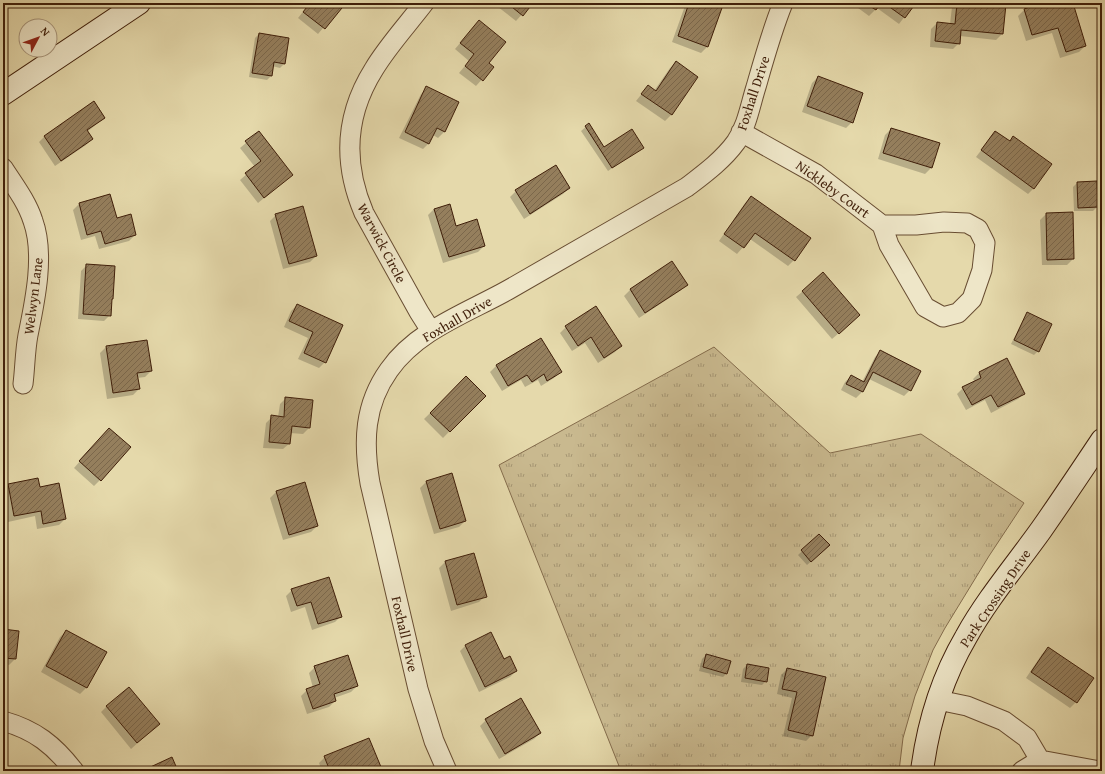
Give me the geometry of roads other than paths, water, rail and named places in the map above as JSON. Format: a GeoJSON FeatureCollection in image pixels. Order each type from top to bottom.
{"type":"FeatureCollection","features":[{"type":"Feature","properties":{"kind":"street"},"geometry":{"type":"LineString","coordinates":[[3,94],[139,3]]}},
{"type":"Feature","properties":{"kind":"street","name":"Warwick Circle"},"geometry":{"type":"LineString","coordinates":[[424,3],[374,68],[362,90],[354,115],[350,140],[350,158],[357,196],[364,213],[431,331]]}},
{"type":"Feature","properties":{"kind":"street","name":"Foxhall Drive"},"geometry":{"type":"LineString","coordinates":[[447,771],[434,741],[418,689],[370,483],[365,439],[372,400],[388,371],[396,361],[412,345],[431,331],[507,290],[686,187],[700,178],[722,158],[736,142],[746,122],[773,28],[783,3]]}},
{"type":"Feature","properties":{"kind":"street","name":"Nickleby Court"},"geometry":{"type":"LineString","coordinates":[[741,132],[816,174],[882,225],[889,245],[925,307],[944,317],[958,313],[972,298],[982,270],[985,244],[978,229],[966,223],[944,222],[916,225],[882,225]]}},
{"type":"Feature","properties":{"kind":"street","name":"Welwyn Lane"},"geometry":{"type":"LineString","coordinates":[[3,168],[25,202],[33,220],[38,242],[38,270],[28,336],[23,384]]}},
{"type":"Feature","properties":{"kind":"street","name":"Park Crossing Drive"},"geometry":{"type":"LineString","coordinates":[[922,771],[925,745],[938,700],[949,670],[966,637],[1102,440]]}},
{"type":"Feature","properties":{"kind":"street"},"geometry":{"type":"LineString","coordinates":[[938,700],[967,706],[1004,721],[1027,738],[1040,760]]}},
{"type":"Feature","properties":{"kind":"street"},"geometry":{"type":"LineString","coordinates":[[3,721],[30,731],[46,741],[62,755],[74,771]]}},
{"type":"Feature","properties":{"kind":"street"},"geometry":{"type":"LineString","coordinates":[[1022,771],[1040,760],[1100,771]]}}]}
